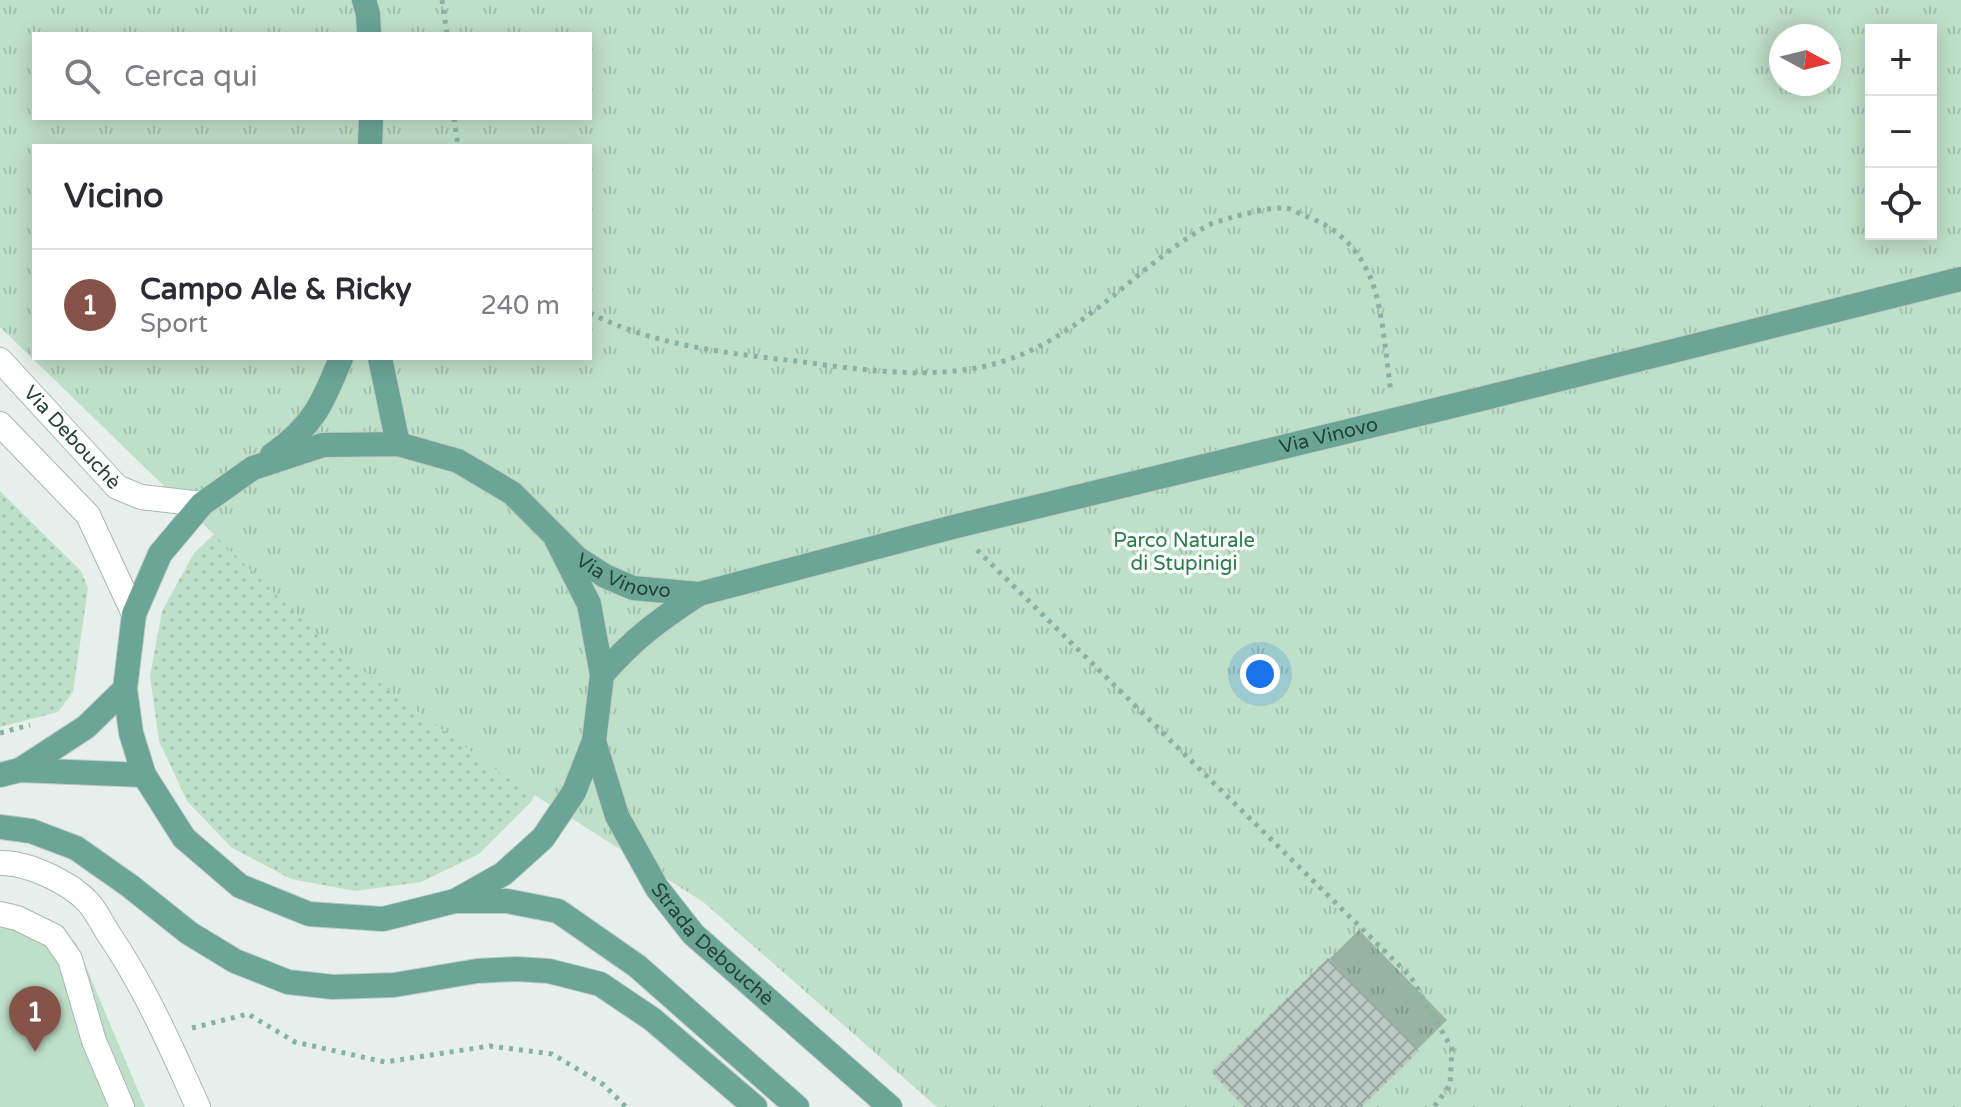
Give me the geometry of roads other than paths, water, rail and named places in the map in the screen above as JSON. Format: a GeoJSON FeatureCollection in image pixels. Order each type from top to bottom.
{"type":"FeatureCollection","features":[{"type":"Feature","properties":{"kind":"main road"},"geometry":{"type":"LineString","coordinates":[[364,0],[369,32]]}},
{"type":"Feature","properties":{"kind":"main road"},"geometry":{"type":"LineString","coordinates":[[370,144],[371,120]]}},
{"type":"Feature","properties":{"kind":"main road","name":"Via Vinovo"},"geometry":{"type":"LineString","coordinates":[[602,675],[628,644],[699,594],[953,527],[1961,279]]}},
{"type":"Feature","properties":{"kind":"main road"},"geometry":{"type":"LineString","coordinates":[[340,360],[322,405],[292,441],[202,504],[160,554],[134,614],[125,689],[131,733],[144,775],[184,838],[240,886],[309,914],[383,919],[455,901],[507,901],[558,911],[637,966],[797,1107]]}},
{"type":"Feature","properties":{"kind":"main road"},"geometry":{"type":"LineString","coordinates":[[380,360],[398,444]]}},
{"type":"Feature","properties":{"kind":"main road"},"geometry":{"type":"LineString","coordinates":[[253,468],[323,445],[398,444],[458,461],[512,493],[556,539],[589,604],[602,675],[594,741],[574,792],[543,838],[503,874],[455,901]]}},
{"type":"Feature","properties":{"kind":"main road","name":"Via Vinovo"},"geometry":{"type":"LineString","coordinates":[[556,539],[595,570],[633,588],[699,594]]}},
{"type":"Feature","properties":{"kind":"main road"},"geometry":{"type":"LineString","coordinates":[[10,772],[86,727],[125,689]]}},
{"type":"Feature","properties":{"kind":"main road","name":"Strada Debouchè"},"geometry":{"type":"LineString","coordinates":[[594,741],[617,816],[657,888],[693,934],[890,1107]]}},
{"type":"Feature","properties":{"kind":"main road"},"geometry":{"type":"LineString","coordinates":[[10,772],[144,775]]}},
{"type":"Feature","properties":{"kind":"main road"},"geometry":{"type":"LineString","coordinates":[[0,827],[31,831],[76,848],[189,933],[235,961],[288,982],[333,987],[394,985],[477,971],[516,969],[549,971],[600,984],[652,1019],[755,1107]]}},
{"type":"Feature","properties":{"kind":"street","name":"Via Debouchè"},"geometry":{"type":"LineString","coordinates":[[0,360],[117,487],[141,497],[202,504]]}},
{"type":"Feature","properties":{"kind":"street"},"geometry":{"type":"LineString","coordinates":[[0,424],[88,515],[134,614]]}},
{"type":"Feature","properties":{"kind":"street"},"geometry":{"type":"LineString","coordinates":[[0,863],[13,862],[54,878],[87,901],[126,958],[166,1035],[198,1107]]}},
{"type":"Feature","properties":{"kind":"street"},"geometry":{"type":"LineString","coordinates":[[0,914],[17,918],[54,936],[70,959],[94,1041],[122,1107]]}},
{"type":"Feature","properties":{"kind":"place","name":"Campo Ale & Ricky"},"geometry":{"type":"Point","coordinates":[35,1052]}},
{"type":"Feature","properties":{"kind":"park label","name":"Parco Naturale di Stupinigi"},"geometry":{"type":"Point","coordinates":[1184,552]}}]}
